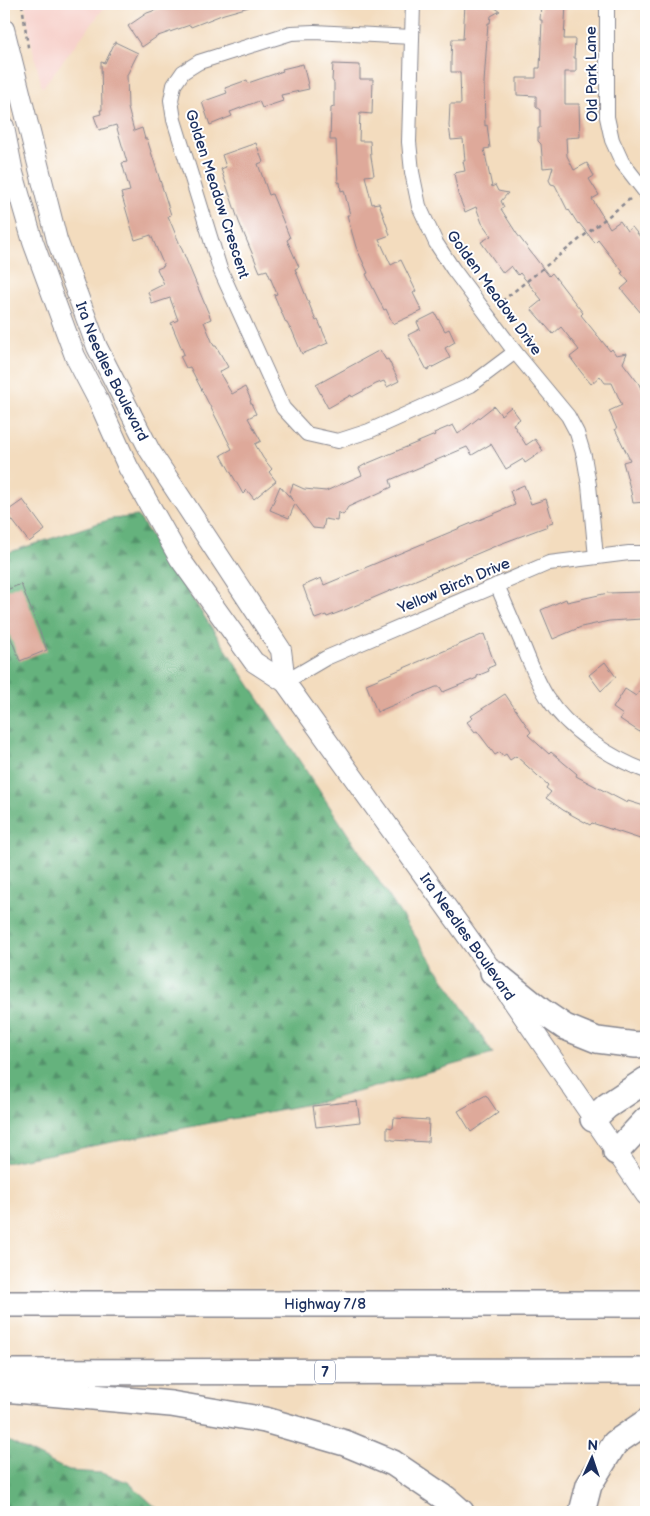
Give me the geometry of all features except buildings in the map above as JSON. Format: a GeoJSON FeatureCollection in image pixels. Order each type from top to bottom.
{"type":"FeatureCollection","features":[{"type":"Feature","properties":{"kind":"highway"},"geometry":{"type":"LineString","coordinates":[[492,972],[565,1027],[597,1040],[636,1045],[646,1044]]}},
{"type":"Feature","properties":{"kind":"highway"},"geometry":{"type":"LineString","coordinates":[[593,1119],[607,1106],[646,1080]]}},
{"type":"Feature","properties":{"kind":"highway"},"geometry":{"type":"LineString","coordinates":[[616,1152],[646,1120]]}},
{"type":"Feature","properties":{"kind":"highway"},"geometry":{"type":"LineString","coordinates":[[618,1304],[646,1299]]}},
{"type":"Feature","properties":{"kind":"highway","name":"Highway 7/8"},"geometry":{"type":"LineString","coordinates":[[4,1304],[646,1304]]}},
{"type":"Feature","properties":{"kind":"highway","name":"7"},"geometry":{"type":"LineString","coordinates":[[4,1372],[646,1371]]}},
{"type":"Feature","properties":{"kind":"highway"},"geometry":{"type":"LineString","coordinates":[[4,1389],[171,1404],[265,1420],[344,1442],[393,1463],[446,1498],[461,1512]]}},
{"type":"Feature","properties":{"kind":"highway"},"geometry":{"type":"LineString","coordinates":[[582,1512],[589,1485],[615,1443],[646,1422]]}},
{"type":"Feature","properties":{"kind":"main road","name":"Ira Needles Boulevard"},"geometry":{"type":"LineString","coordinates":[[4,29],[57,240],[97,347],[150,451],[281,650],[285,682]]}},
{"type":"Feature","properties":{"kind":"main road","name":"Ira Needles Boulevard"},"geometry":{"type":"LineString","coordinates":[[4,126],[14,173],[33,242],[75,356],[98,400],[128,467],[180,559],[254,662],[285,682],[492,972],[646,1195]]}},
{"type":"Feature","properties":{"kind":"street","name":"Golden Meadow Drive"},"geometry":{"type":"LineString","coordinates":[[413,4],[409,142],[412,172],[419,206],[436,243],[453,269],[514,352],[562,409],[577,433],[584,456],[589,485],[596,557]]}},
{"type":"Feature","properties":{"kind":"street","name":"Old Park Lane"},"geometry":{"type":"LineString","coordinates":[[607,4],[607,117],[612,140],[622,162],[646,193]]}},
{"type":"Feature","properties":{"kind":"street","name":"Golden Meadow Crescent"},"geometry":{"type":"LineString","coordinates":[[412,37],[314,32],[291,33],[199,62],[183,72],[174,85],[171,100],[174,120],[217,260],[283,408],[307,434],[338,441],[369,431],[471,385],[514,352]]}},
{"type":"Feature","properties":{"kind":"street","name":"Yellow Birch Drive"},"geometry":{"type":"LineString","coordinates":[[285,682],[326,658],[549,563],[630,553],[646,553]]}},
{"type":"Feature","properties":{"kind":"street"},"geometry":{"type":"LineString","coordinates":[[497,585],[547,698],[562,716],[596,745],[646,771]]}},
{"type":"Feature","properties":{"kind":"path"},"geometry":{"type":"LineString","coordinates":[[22,4],[28,47]]}},
{"type":"Feature","properties":{"kind":"path"},"geometry":{"type":"LineString","coordinates":[[502,301],[630,199]]}},
{"type":"Feature","properties":{"kind":"shaded area"},"geometry":{"type":"Polygon","coordinates":[[[25,4],[107,4],[42,88],[30,36],[25,4]]]}},
{"type":"Feature","properties":{"kind":"green space"},"geometry":{"type":"Polygon","coordinates":[[[138,516],[493,1054],[324,1101],[4,1163],[4,554],[111,519],[138,516]]]}},
{"type":"Feature","properties":{"kind":"green space"},"geometry":{"type":"Polygon","coordinates":[[[4,1439],[69,1471],[101,1473],[128,1482],[161,1512],[4,1512],[4,1439]]]}}]}
